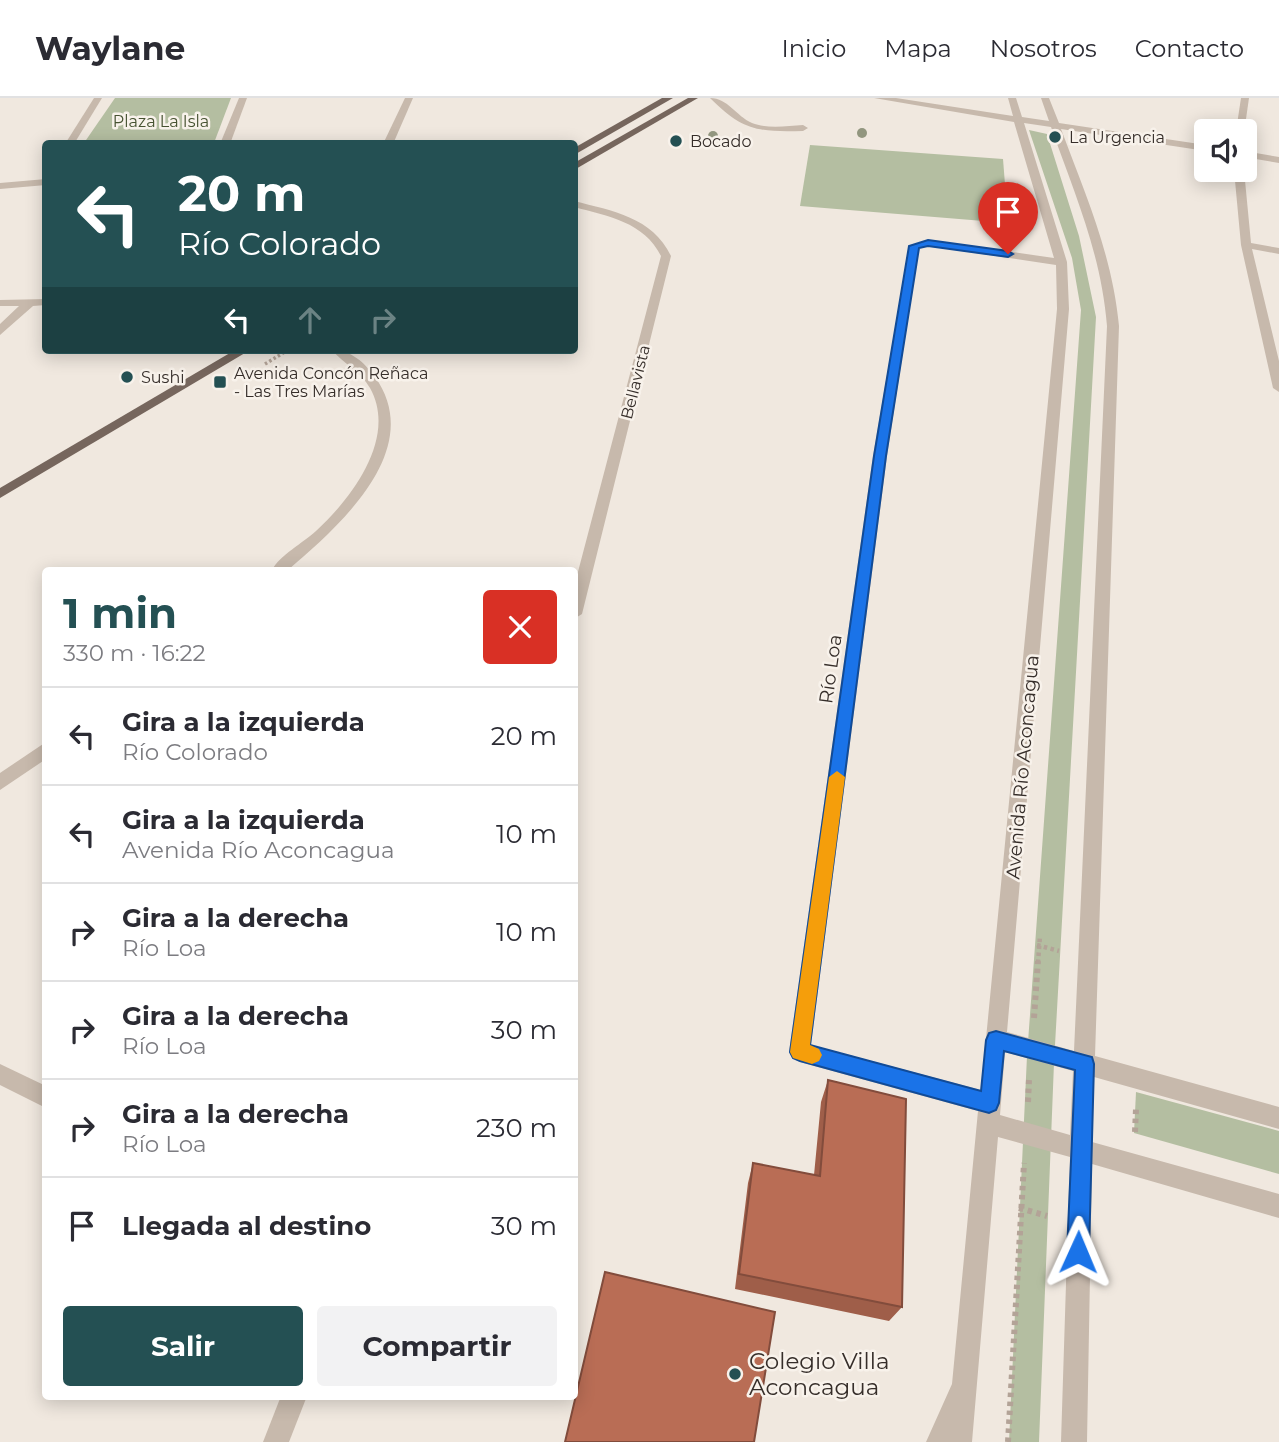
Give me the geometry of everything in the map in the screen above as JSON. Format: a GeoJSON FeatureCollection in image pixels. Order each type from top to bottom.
{"type":"FeatureCollection","features":[{"type":"Feature","properties":{"kind":"main road"},"geometry":{"type":"LineString","coordinates":[[578,150],[669,98]]}},
{"type":"Feature","properties":{"kind":"main road"},"geometry":{"type":"LineString","coordinates":[[578,165],[694,98]]}},
{"type":"Feature","properties":{"kind":"main road"},"geometry":{"type":"LineString","coordinates":[[0,494],[237,354]]}},
{"type":"Feature","properties":{"kind":"street"},"geometry":{"type":"LineString","coordinates":[[72,140],[98,98]]}},
{"type":"Feature","properties":{"kind":"street"},"geometry":{"type":"LineString","coordinates":[[227,140],[243,98]]}},
{"type":"Feature","properties":{"kind":"street"},"geometry":{"type":"LineString","coordinates":[[390,140],[409,98]]}},
{"type":"Feature","properties":{"kind":"street"},"geometry":{"type":"LineString","coordinates":[[714,98],[748,125],[768,129],[803,128]]}},
{"type":"Feature","properties":{"kind":"street"},"geometry":{"type":"LineString","coordinates":[[878,98],[1194,146]]}},
{"type":"Feature","properties":{"kind":"street","name":"Avenida Río Aconcagua"},"geometry":{"type":"LineString","coordinates":[[960,1442],[963,1381],[1007,936],[1063,309],[1061,262],[1012,98]]}},
{"type":"Feature","properties":{"kind":"street"},"geometry":{"type":"LineString","coordinates":[[1045,98],[1097,240],[1109,284],[1113,326],[1078,1225],[1074,1442]]}},
{"type":"Feature","properties":{"kind":"street"},"geometry":{"type":"LineString","coordinates":[[1242,119],[1245,98]]}},
{"type":"Feature","properties":{"kind":"street"},"geometry":{"type":"LineString","coordinates":[[1257,156],[1279,160]]}},
{"type":"Feature","properties":{"kind":"street"},"geometry":{"type":"LineString","coordinates":[[0,186],[42,181]]}},
{"type":"Feature","properties":{"kind":"street"},"geometry":{"type":"LineString","coordinates":[[1240,182],[1246,245],[1279,388]]}},
{"type":"Feature","properties":{"kind":"street","name":"Bellavista"},"geometry":{"type":"LineString","coordinates":[[578,205],[636,224],[657,240],[666,256],[578,599]]}},
{"type":"Feature","properties":{"kind":"street","name":"Río Loa"},"geometry":{"type":"LineString","coordinates":[[989,1113],[800,1052],[880,456],[914,246],[928,243],[1061,262]]}},
{"type":"Feature","properties":{"kind":"street"},"geometry":{"type":"LineString","coordinates":[[1246,245],[1279,251]]}},
{"type":"Feature","properties":{"kind":"street"},"geometry":{"type":"LineString","coordinates":[[0,331],[30,302]]}},
{"type":"Feature","properties":{"kind":"street"},"geometry":{"type":"LineString","coordinates":[[0,303],[42,302]]}},
{"type":"Feature","properties":{"kind":"street"},"geometry":{"type":"LineString","coordinates":[[282,567],[331,525],[363,485],[382,448],[385,413],[380,397],[360,366],[344,354]]}},
{"type":"Feature","properties":{"kind":"street"},"geometry":{"type":"LineString","coordinates":[[0,783],[42,752]]}},
{"type":"Feature","properties":{"kind":"street"},"geometry":{"type":"LineString","coordinates":[[996,1040],[1279,1118]]}},
{"type":"Feature","properties":{"kind":"street"},"geometry":{"type":"LineString","coordinates":[[0,1074],[42,1096]]}},
{"type":"Feature","properties":{"kind":"street"},"geometry":{"type":"LineString","coordinates":[[989,1113],[1081,1148],[1279,1206]]}},
{"type":"Feature","properties":{"kind":"street"},"geometry":{"type":"LineString","coordinates":[[939,1442],[963,1381]]}},
{"type":"Feature","properties":{"kind":"street"},"geometry":{"type":"LineString","coordinates":[[275,1442],[292,1400]]}},
{"type":"Feature","properties":{"kind":"path"},"geometry":{"type":"LineString","coordinates":[[1007,936],[1090,960]]}},
{"type":"Feature","properties":{"kind":"path"},"geometry":{"type":"LineString","coordinates":[[1135,1164],[1136,1079]]}},
{"type":"Feature","properties":{"kind":"path"},"geometry":{"type":"LineString","coordinates":[[981,1198],[1078,1225]]}},
{"type":"Feature","properties":{"kind":"green space","name":"Plaza La Isla"},"geometry":{"type":"Polygon","coordinates":[[[115,98],[231,98],[215,140],[86,140],[115,98]]]}},
{"type":"Feature","properties":{"kind":"green space"},"geometry":{"type":"Polygon","coordinates":[[[1029,130],[1047,134],[1079,236],[1096,317],[1054,1063],[1039,1442],[1009,1442],[1027,1056],[1081,310],[1072,258],[1029,130]]]}},
{"type":"Feature","properties":{"kind":"green space"},"geometry":{"type":"Polygon","coordinates":[[[810,145],[1003,159],[1008,223],[800,206],[810,145]]]}},
{"type":"Feature","properties":{"kind":"green space"},"geometry":{"type":"Polygon","coordinates":[[[1136,1092],[1279,1131],[1279,1174],[1134,1133],[1136,1092]]]}},
{"type":"Feature","properties":{"kind":"building"},"geometry":{"type":"Polygon","coordinates":[[[828,1080],[906,1099],[902,1307],[739,1274],[753,1163],[820,1176],[828,1080]]]}},
{"type":"Feature","properties":{"kind":"building"},"geometry":{"type":"Polygon","coordinates":[[[605,1272],[775,1312],[754,1442],[565,1442],[575,1400],[578,1400],[578,1387],[605,1272]]]}},
{"type":"Feature","properties":{"kind":"slow traffic"},"geometry":{"type":"LineString","coordinates":[[812,1055],[800,1052],[837,777]]}},
{"type":"Feature","properties":{"kind":"place","name":"La Urgencia"},"geometry":{"type":"Point","coordinates":[1055,137]}},
{"type":"Feature","properties":{"kind":"place","name":"Bocado"},"geometry":{"type":"Point","coordinates":[676,141]}},
{"type":"Feature","properties":{"kind":"place","name":"Sushi"},"geometry":{"type":"Point","coordinates":[127,377]}},
{"type":"Feature","properties":{"kind":"place","name":"Avenida Concón Reñaca - Las Tres Marías"},"geometry":{"type":"Point","coordinates":[220,382]}},
{"type":"Feature","properties":{"kind":"place","name":"Colegio Villa Aconcagua"},"geometry":{"type":"Point","coordinates":[735,1374]}},
{"type":"Feature","properties":{"kind":"route"},"geometry":{"type":"LineString","coordinates":[[1008,254],[928,243],[914,246],[880,456],[800,1052],[989,1103],[996,1040],[1085,1064],[1078,1252]]}}]}
